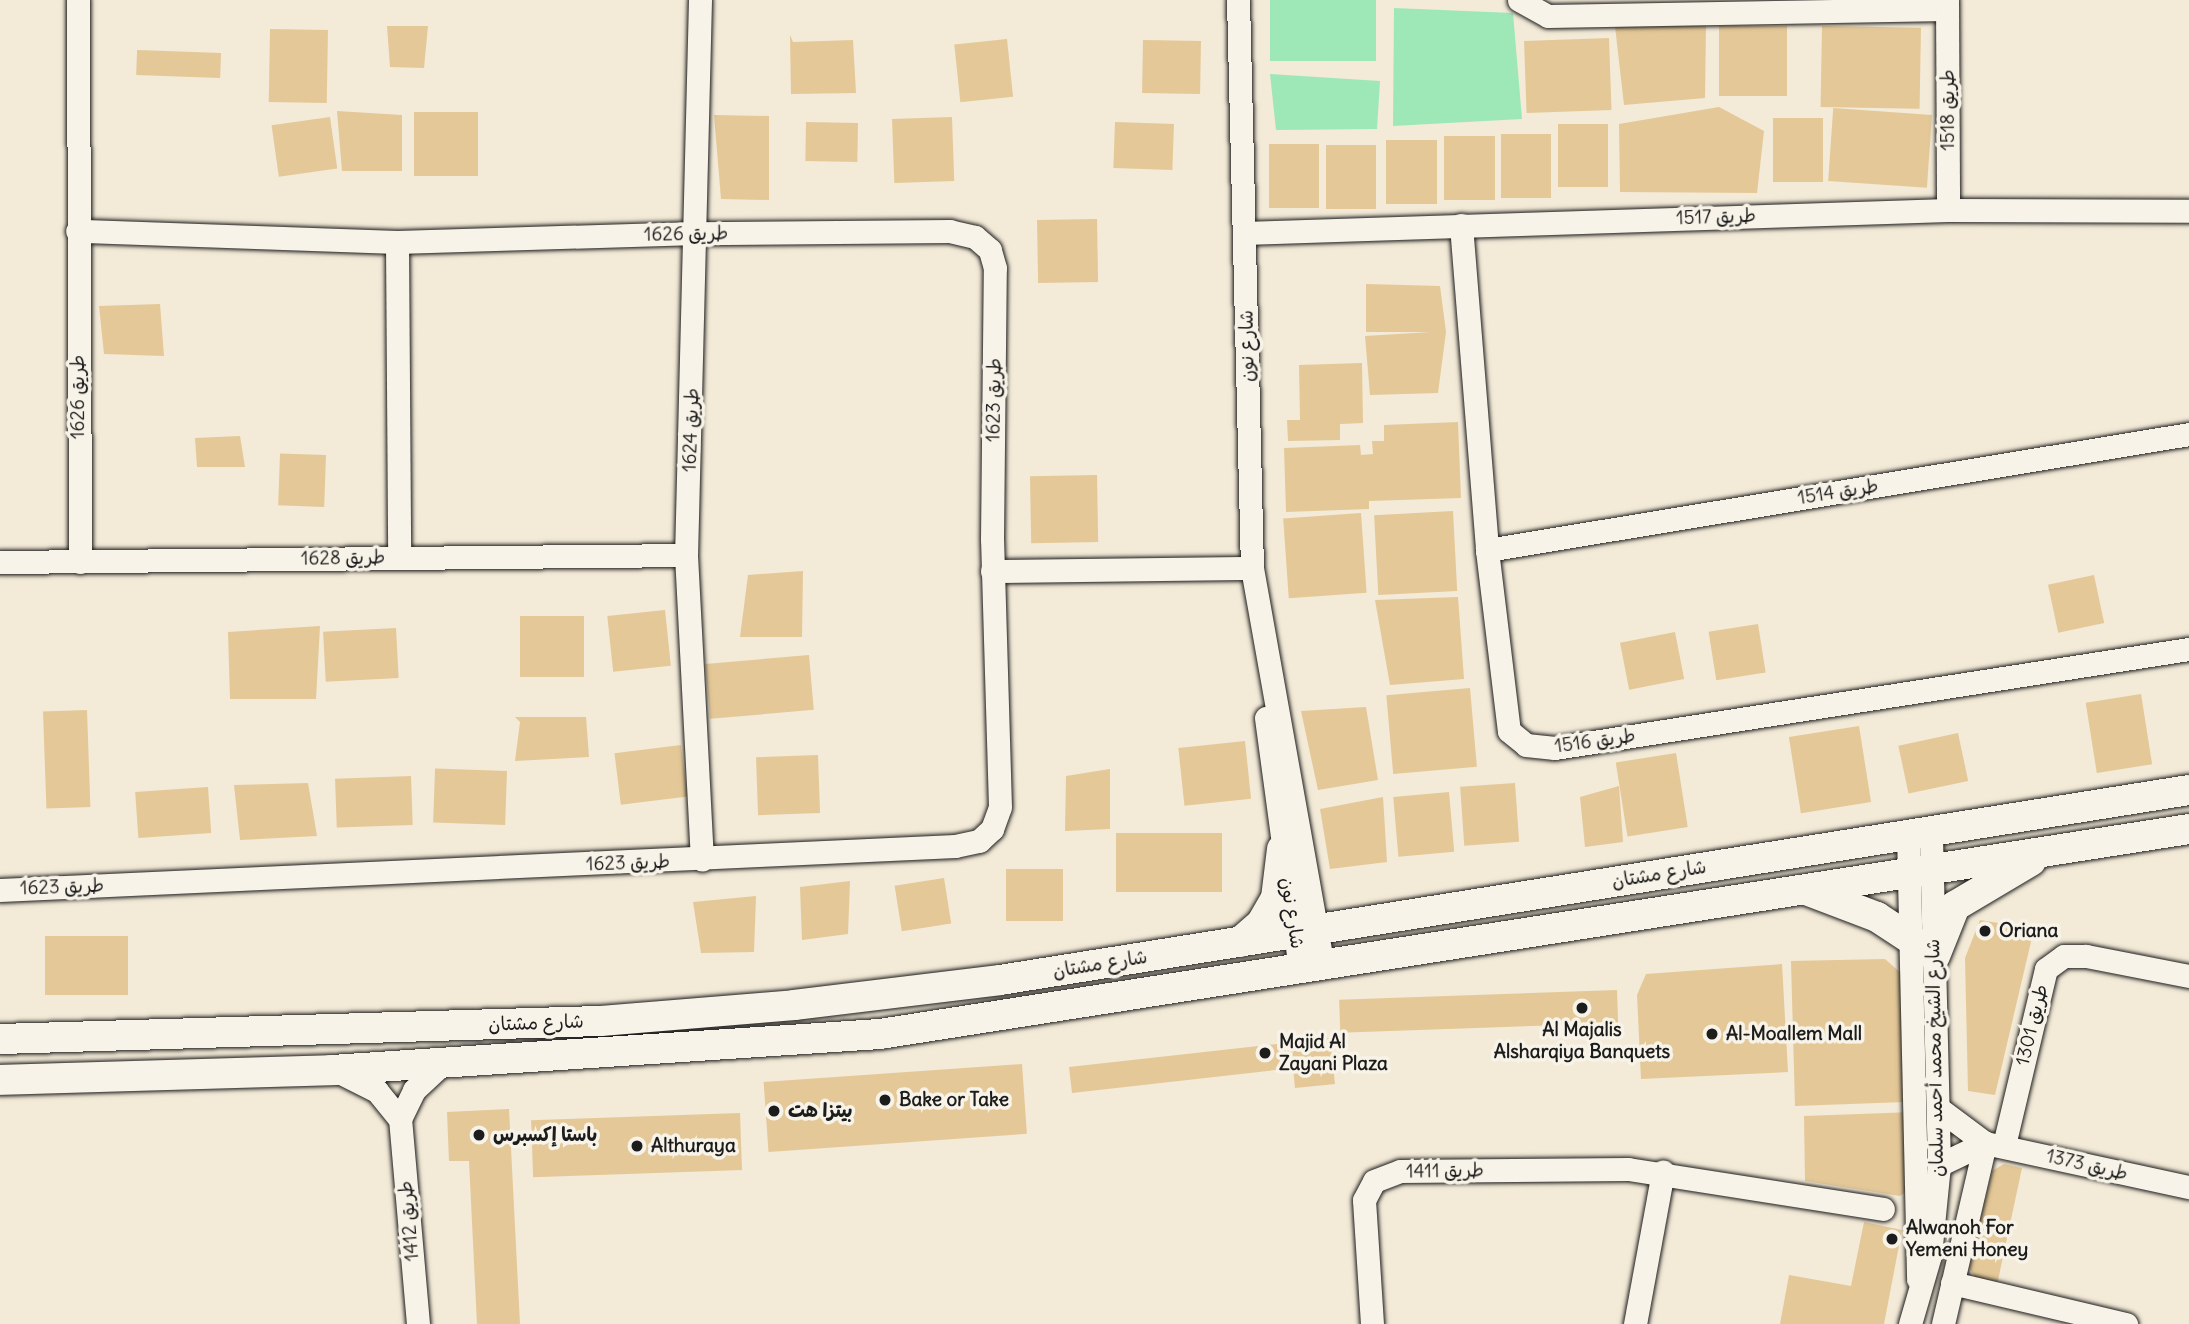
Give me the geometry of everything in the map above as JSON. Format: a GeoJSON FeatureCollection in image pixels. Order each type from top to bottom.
{"type":"FeatureCollection","features":[{"type":"Feature","properties":{"kind":"street","name":"طريق 1626"},"geometry":{"type":"LineString","coordinates":[[78,0],[79,562]]}},
{"type":"Feature","properties":{"kind":"street","name":"طريق 1624"},"geometry":{"type":"LineString","coordinates":[[699,0],[697,233],[686,555],[702,860]]}},
{"type":"Feature","properties":{"kind":"street","name":"شارع نون"},"geometry":{"type":"LineString","coordinates":[[1238,0],[1252,568],[1311,968]]}},
{"type":"Feature","properties":{"kind":"street","name":"طريق 1518"},"geometry":{"type":"LineString","coordinates":[[1519,0],[1548,16],[1947,5],[1948,210]]}},
{"type":"Feature","properties":{"kind":"street","name":"طريق 1517"},"geometry":{"type":"LineString","coordinates":[[1244,233],[1948,210],[2189,211]]}},
{"type":"Feature","properties":{"kind":"street","name":"طريق 1516"},"geometry":{"type":"LineString","coordinates":[[1461,225],[1487,550],[1509,731],[1526,745],[1555,748],[2189,649]]}},
{"type":"Feature","properties":{"kind":"street","name":"طريق 1626"},"geometry":{"type":"LineString","coordinates":[[77,230],[397,242],[697,233],[950,231],[975,237]]}},
{"type":"Feature","properties":{"kind":"street","name":"طريق 1623"},"geometry":{"type":"LineString","coordinates":[[0,890],[702,860],[955,846],[979,841],[992,829],[1000,807],[992,571],[996,268],[990,250],[975,237]]}},
{"type":"Feature","properties":{"kind":"street"},"geometry":{"type":"LineString","coordinates":[[397,242],[399,557]]}},
{"type":"Feature","properties":{"kind":"street","name":"طريق 1514"},"geometry":{"type":"LineString","coordinates":[[1487,550],[2189,434]]}},
{"type":"Feature","properties":{"kind":"street","name":"طريق 1628"},"geometry":{"type":"LineString","coordinates":[[0,562],[686,555]]}},
{"type":"Feature","properties":{"kind":"street"},"geometry":{"type":"LineString","coordinates":[[992,571],[1252,568]]}},
{"type":"Feature","properties":{"kind":"street","name":"شارع نون"},"geometry":{"type":"LineString","coordinates":[[1271,691],[1266,720],[1282,849],[1306,931]]}},
{"type":"Feature","properties":{"kind":"street","name":"شارع مشتان"},"geometry":{"type":"LineString","coordinates":[[0,1039],[601,1021],[986,982],[2189,790]]}},
{"type":"Feature","properties":{"kind":"street","name":"شارع مشتان"},"geometry":{"type":"LineString","coordinates":[[0,1080],[332,1070],[880,1034],[2189,829]]}},
{"type":"Feature","properties":{"kind":"street","name":"شارع الشيخ محمد أحمد سلمان"},"geometry":{"type":"LineString","coordinates":[[1910,1324],[1919,1282],[1930,1255],[1939,1164],[1938,1108],[1923,948],[1919,832]]}},
{"type":"Feature","properties":{"kind":"street"},"geometry":{"type":"LineString","coordinates":[[1240,942],[1261,924],[1276,898],[1282,849]]}},
{"type":"Feature","properties":{"kind":"street"},"geometry":{"type":"LineString","coordinates":[[1806,890],[1877,917],[1923,948],[1955,906],[2044,852]]}},
{"type":"Feature","properties":{"kind":"street","name":"شارع الشيخ محمد أحمد سلمان"},"geometry":{"type":"LineString","coordinates":[[1919,1282],[1915,1250],[1919,1186],[1923,948]]}},
{"type":"Feature","properties":{"kind":"street","name":"طريق 1301"},"geometry":{"type":"LineString","coordinates":[[1943,1324],[1959,1252],[2046,969],[2064,956],[2086,956],[2189,976]]}},
{"type":"Feature","properties":{"kind":"street"},"geometry":{"type":"LineString","coordinates":[[332,1070],[377,1091],[400,1119],[414,1090],[443,1063]]}},
{"type":"Feature","properties":{"kind":"street"},"geometry":{"type":"LineString","coordinates":[[1938,1108],[1994,1144]]}},
{"type":"Feature","properties":{"kind":"street","name":"طريق 1412"},"geometry":{"type":"LineString","coordinates":[[400,1119],[418,1324]]}},
{"type":"Feature","properties":{"kind":"street"},"geometry":{"type":"LineString","coordinates":[[1939,1164],[1994,1144]]}},
{"type":"Feature","properties":{"kind":"street","name":"طريق 1373"},"geometry":{"type":"LineString","coordinates":[[1994,1144],[2189,1187]]}},
{"type":"Feature","properties":{"kind":"street","name":"طريق 1411"},"geometry":{"type":"LineString","coordinates":[[1372,1324],[1364,1200],[1374,1181],[1400,1171],[1663,1172],[1882,1209]]}},
{"type":"Feature","properties":{"kind":"street"},"geometry":{"type":"LineString","coordinates":[[1635,1324],[1663,1172]]}},
{"type":"Feature","properties":{"kind":"street"},"geometry":{"type":"LineString","coordinates":[[1915,1250],[1882,1209],[1919,1186]]}},
{"type":"Feature","properties":{"kind":"street"},"geometry":{"type":"LineString","coordinates":[[1936,1212],[1959,1252]]}},
{"type":"Feature","properties":{"kind":"street"},"geometry":{"type":"LineString","coordinates":[[1952,1283],[2126,1324]]}},
{"type":"Feature","properties":{"kind":"green space"},"geometry":{"type":"Polygon","coordinates":[[[1270,0],[1376,0],[1376,61],[1270,61],[1270,0]]]}},
{"type":"Feature","properties":{"kind":"green space"},"geometry":{"type":"Polygon","coordinates":[[[1394,8],[1513,13],[1522,119],[1393,126],[1394,8]]]}},
{"type":"Feature","properties":{"kind":"green space"},"geometry":{"type":"Polygon","coordinates":[[[1270,74],[1380,81],[1377,129],[1276,130],[1270,74]]]}},
{"type":"Feature","properties":{"kind":"building"},"geometry":{"type":"Polygon","coordinates":[[[1706,25],[1705,98],[1624,105],[1615,26],[1706,25]]]}},
{"type":"Feature","properties":{"kind":"building"},"geometry":{"type":"Polygon","coordinates":[[[387,26],[428,26],[424,68],[390,67],[387,26]]]}},
{"type":"Feature","properties":{"kind":"building"},"geometry":{"type":"Polygon","coordinates":[[[1719,26],[1787,26],[1787,96],[1719,96],[1719,26]]]}},
{"type":"Feature","properties":{"kind":"building"},"geometry":{"type":"Polygon","coordinates":[[[1822,26],[1921,28],[1920,109],[1821,107],[1822,26]]]}},
{"type":"Feature","properties":{"kind":"building"},"geometry":{"type":"Polygon","coordinates":[[[270,29],[328,30],[327,103],[269,102],[270,29]]]}},
{"type":"Feature","properties":{"kind":"building"},"geometry":{"type":"Polygon","coordinates":[[[790,35],[793,42],[853,40],[856,93],[791,94],[790,35]]]}},
{"type":"Feature","properties":{"kind":"building"},"geometry":{"type":"Polygon","coordinates":[[[1609,38],[1612,110],[1527,113],[1524,41],[1609,38]]]}},
{"type":"Feature","properties":{"kind":"building"},"geometry":{"type":"Polygon","coordinates":[[[1007,39],[1013,97],[960,102],[954,45],[1007,39]]]}},
{"type":"Feature","properties":{"kind":"building"},"geometry":{"type":"Polygon","coordinates":[[[1143,40],[1201,41],[1200,94],[1142,93],[1143,40]]]}},
{"type":"Feature","properties":{"kind":"building"},"geometry":{"type":"Polygon","coordinates":[[[137,50],[221,53],[220,78],[136,75],[137,50]]]}},
{"type":"Feature","properties":{"kind":"building"},"geometry":{"type":"Polygon","coordinates":[[[1719,107],[1764,131],[1757,193],[1620,192],[1619,124],[1719,107]]]}},
{"type":"Feature","properties":{"kind":"building"},"geometry":{"type":"Polygon","coordinates":[[[1833,108],[1932,115],[1927,188],[1828,181],[1833,108]]]}},
{"type":"Feature","properties":{"kind":"building"},"geometry":{"type":"Polygon","coordinates":[[[337,111],[402,115],[402,171],[342,171],[337,111]]]}},
{"type":"Feature","properties":{"kind":"building"},"geometry":{"type":"Polygon","coordinates":[[[414,112],[478,112],[478,176],[414,176],[414,112]]]}},
{"type":"Feature","properties":{"kind":"building"},"geometry":{"type":"Polygon","coordinates":[[[714,115],[769,116],[769,200],[721,199],[714,115]]]}},
{"type":"Feature","properties":{"kind":"building"},"geometry":{"type":"Polygon","coordinates":[[[330,117],[337,168],[279,177],[272,125],[330,117]]]}},
{"type":"Feature","properties":{"kind":"building"},"geometry":{"type":"Polygon","coordinates":[[[952,117],[954,181],[894,183],[892,119],[952,117]]]}},
{"type":"Feature","properties":{"kind":"building"},"geometry":{"type":"Polygon","coordinates":[[[1773,118],[1823,118],[1823,182],[1773,182],[1773,118]]]}},
{"type":"Feature","properties":{"kind":"building"},"geometry":{"type":"Polygon","coordinates":[[[806,122],[858,123],[857,162],[805,161],[806,122]]]}},
{"type":"Feature","properties":{"kind":"building"},"geometry":{"type":"Polygon","coordinates":[[[1115,122],[1174,124],[1172,170],[1113,168],[1115,122]]]}},
{"type":"Feature","properties":{"kind":"building"},"geometry":{"type":"Polygon","coordinates":[[[1558,124],[1608,124],[1608,187],[1558,187],[1558,124]]]}},
{"type":"Feature","properties":{"kind":"building"},"geometry":{"type":"Polygon","coordinates":[[[1501,134],[1551,134],[1551,198],[1501,198],[1501,134]]]}},
{"type":"Feature","properties":{"kind":"building"},"geometry":{"type":"Polygon","coordinates":[[[1444,136],[1495,136],[1495,200],[1444,200],[1444,136]]]}},
{"type":"Feature","properties":{"kind":"building"},"geometry":{"type":"Polygon","coordinates":[[[1386,140],[1437,140],[1437,204],[1386,204],[1386,140]]]}},
{"type":"Feature","properties":{"kind":"building"},"geometry":{"type":"Polygon","coordinates":[[[1269,144],[1319,144],[1319,208],[1269,208],[1269,144]]]}},
{"type":"Feature","properties":{"kind":"building"},"geometry":{"type":"Polygon","coordinates":[[[1326,145],[1376,145],[1376,209],[1326,209],[1326,145]]]}},
{"type":"Feature","properties":{"kind":"building"},"geometry":{"type":"Polygon","coordinates":[[[1097,219],[1098,282],[1038,283],[1037,220],[1097,219]]]}},
{"type":"Feature","properties":{"kind":"building"},"geometry":{"type":"Polygon","coordinates":[[[1366,284],[1440,286],[1446,332],[1438,393],[1370,395],[1365,336],[1431,332],[1366,332],[1366,284]]]}},
{"type":"Feature","properties":{"kind":"building"},"geometry":{"type":"Polygon","coordinates":[[[160,304],[164,356],[104,354],[99,306],[160,304]]]}},
{"type":"Feature","properties":{"kind":"building"},"geometry":{"type":"Polygon","coordinates":[[[1362,363],[1363,423],[1340,424],[1340,440],[1288,441],[1287,420],[1300,420],[1299,365],[1362,363]]]}},
{"type":"Feature","properties":{"kind":"building"},"geometry":{"type":"Polygon","coordinates":[[[1458,422],[1461,498],[1369,501],[1369,509],[1286,512],[1284,448],[1360,445],[1361,455],[1373,454],[1372,441],[1384,441],[1384,425],[1458,422]]]}},
{"type":"Feature","properties":{"kind":"building"},"geometry":{"type":"Polygon","coordinates":[[[240,436],[245,467],[197,467],[195,438],[240,436]]]}},
{"type":"Feature","properties":{"kind":"building"},"geometry":{"type":"Polygon","coordinates":[[[280,453],[326,455],[324,507],[278,505],[280,453]]]}},
{"type":"Feature","properties":{"kind":"building"},"geometry":{"type":"Polygon","coordinates":[[[1097,475],[1098,542],[1031,543],[1030,476],[1097,475]]]}},
{"type":"Feature","properties":{"kind":"building"},"geometry":{"type":"Polygon","coordinates":[[[1453,511],[1457,591],[1378,595],[1374,515],[1453,511]]]}},
{"type":"Feature","properties":{"kind":"building"},"geometry":{"type":"Polygon","coordinates":[[[1361,513],[1367,593],[1289,598],[1283,518],[1361,513]]]}},
{"type":"Feature","properties":{"kind":"building"},"geometry":{"type":"Polygon","coordinates":[[[803,571],[802,637],[740,637],[748,575],[803,571]]]}},
{"type":"Feature","properties":{"kind":"building"},"geometry":{"type":"Polygon","coordinates":[[[2094,575],[2104,623],[2058,633],[2048,585],[2094,575]]]}},
{"type":"Feature","properties":{"kind":"building"},"geometry":{"type":"Polygon","coordinates":[[[1458,597],[1464,679],[1390,685],[1375,600],[1458,597]]]}},
{"type":"Feature","properties":{"kind":"building"},"geometry":{"type":"Polygon","coordinates":[[[665,610],[671,666],[613,672],[607,616],[665,610]]]}},
{"type":"Feature","properties":{"kind":"building"},"geometry":{"type":"Polygon","coordinates":[[[520,616],[584,616],[584,677],[520,677],[520,616]]]}},
{"type":"Feature","properties":{"kind":"building"},"geometry":{"type":"Polygon","coordinates":[[[1758,624],[1766,672],[1716,680],[1709,632],[1758,624]]]}},
{"type":"Feature","properties":{"kind":"building"},"geometry":{"type":"Polygon","coordinates":[[[320,626],[316,699],[230,699],[228,632],[320,626]]]}},
{"type":"Feature","properties":{"kind":"building"},"geometry":{"type":"Polygon","coordinates":[[[396,628],[399,678],[326,682],[323,632],[396,628]]]}},
{"type":"Feature","properties":{"kind":"building"},"geometry":{"type":"Polygon","coordinates":[[[1675,632],[1684,679],[1629,690],[1620,643],[1675,632]]]}},
{"type":"Feature","properties":{"kind":"building"},"geometry":{"type":"Polygon","coordinates":[[[809,655],[814,710],[710,719],[705,664],[809,655]]]}},
{"type":"Feature","properties":{"kind":"building"},"geometry":{"type":"Polygon","coordinates":[[[1470,688],[1477,767],[1393,774],[1386,695],[1470,688]]]}},
{"type":"Feature","properties":{"kind":"building"},"geometry":{"type":"Polygon","coordinates":[[[2141,694],[2152,764],[2097,773],[2086,703],[2141,694]]]}},
{"type":"Feature","properties":{"kind":"building"},"geometry":{"type":"Polygon","coordinates":[[[1366,707],[1378,780],[1318,790],[1301,711],[1366,707]]]}},
{"type":"Feature","properties":{"kind":"building"},"geometry":{"type":"Polygon","coordinates":[[[87,710],[90,807],[46,808],[43,712],[87,710]]]}},
{"type":"Feature","properties":{"kind":"building"},"geometry":{"type":"Polygon","coordinates":[[[515,717],[586,717],[589,757],[515,761],[520,722],[515,717]]]}},
{"type":"Feature","properties":{"kind":"building"},"geometry":{"type":"Polygon","coordinates":[[[1859,726],[1871,802],[1801,813],[1789,737],[1859,726]]]}},
{"type":"Feature","properties":{"kind":"building"},"geometry":{"type":"Polygon","coordinates":[[[1958,733],[1968,781],[1909,794],[1898,746],[1958,733]]]}},
{"type":"Feature","properties":{"kind":"building"},"geometry":{"type":"Polygon","coordinates":[[[1245,741],[1251,799],[1184,806],[1178,748],[1245,741]]]}},
{"type":"Feature","properties":{"kind":"building"},"geometry":{"type":"Polygon","coordinates":[[[681,745],[687,797],[621,805],[614,753],[681,745]]]}},
{"type":"Feature","properties":{"kind":"building"},"geometry":{"type":"Polygon","coordinates":[[[1676,753],[1688,827],[1627,837],[1616,763],[1676,753]]]}},
{"type":"Feature","properties":{"kind":"building"},"geometry":{"type":"Polygon","coordinates":[[[818,755],[820,813],[758,815],[756,757],[818,755]]]}},
{"type":"Feature","properties":{"kind":"building"},"geometry":{"type":"Polygon","coordinates":[[[435,768],[507,771],[505,825],[433,822],[435,768]]]}},
{"type":"Feature","properties":{"kind":"building"},"geometry":{"type":"Polygon","coordinates":[[[1110,769],[1110,829],[1065,831],[1066,776],[1110,769]]]}},
{"type":"Feature","properties":{"kind":"building"},"geometry":{"type":"Polygon","coordinates":[[[411,776],[413,825],[337,828],[335,779],[411,776]]]}},
{"type":"Feature","properties":{"kind":"building"},"geometry":{"type":"Polygon","coordinates":[[[308,783],[317,836],[240,840],[234,785],[308,783]]]}},
{"type":"Feature","properties":{"kind":"building"},"geometry":{"type":"Polygon","coordinates":[[[1515,783],[1519,842],[1464,846],[1460,787],[1515,783]]]}},
{"type":"Feature","properties":{"kind":"building"},"geometry":{"type":"Polygon","coordinates":[[[1619,786],[1623,842],[1585,847],[1580,797],[1619,786]]]}},
{"type":"Feature","properties":{"kind":"building"},"geometry":{"type":"Polygon","coordinates":[[[208,787],[211,833],[138,838],[135,792],[208,787]]]}},
{"type":"Feature","properties":{"kind":"building"},"geometry":{"type":"Polygon","coordinates":[[[1449,792],[1454,852],[1398,857],[1393,797],[1449,792]]]}},
{"type":"Feature","properties":{"kind":"building"},"geometry":{"type":"Polygon","coordinates":[[[1383,797],[1387,862],[1330,869],[1320,809],[1383,797]]]}},
{"type":"Feature","properties":{"kind":"building"},"geometry":{"type":"Polygon","coordinates":[[[1116,833],[1222,833],[1222,892],[1116,892],[1116,833]]]}},
{"type":"Feature","properties":{"kind":"building"},"geometry":{"type":"Polygon","coordinates":[[[1006,869],[1063,869],[1063,921],[1006,921],[1006,869]]]}},
{"type":"Feature","properties":{"kind":"building"},"geometry":{"type":"Polygon","coordinates":[[[944,878],[951,923],[902,931],[895,886],[944,878]]]}},
{"type":"Feature","properties":{"kind":"building"},"geometry":{"type":"Polygon","coordinates":[[[850,881],[848,934],[802,940],[800,887],[850,881]]]}},
{"type":"Feature","properties":{"kind":"building"},"geometry":{"type":"Polygon","coordinates":[[[756,896],[754,952],[701,953],[693,902],[756,896]]]}},
{"type":"Feature","properties":{"kind":"building"},"geometry":{"type":"Polygon","coordinates":[[[1980,920],[2034,929],[1995,1095],[1968,1091],[1965,958],[1980,920]]]}},
{"type":"Feature","properties":{"kind":"building"},"geometry":{"type":"Polygon","coordinates":[[[45,936],[128,936],[128,995],[45,995],[45,936]]]}},
{"type":"Feature","properties":{"kind":"building"},"geometry":{"type":"Polygon","coordinates":[[[1885,959],[1902,974],[1905,1102],[1795,1106],[1791,961],[1885,959]]]}},
{"type":"Feature","properties":{"kind":"building","name":"Al-Moallem Mall"},"geometry":{"type":"Polygon","coordinates":[[[1782,964],[1788,1072],[1641,1079],[1637,995],[1646,974],[1782,964]]]}},
{"type":"Feature","properties":{"kind":"building"},"geometry":{"type":"Polygon","coordinates":[[[1617,990],[1618,1023],[1340,1033],[1339,1000],[1617,990]]]}},
{"type":"Feature","properties":{"kind":"building","name":"Majid Al Zayani Plaza"},"geometry":{"type":"Polygon","coordinates":[[[1330,1038],[1335,1084],[1295,1088],[1293,1068],[1072,1093],[1069,1067],[1330,1038]]]}},
{"type":"Feature","properties":{"kind":"building"},"geometry":{"type":"Polygon","coordinates":[[[1022,1064],[1027,1134],[769,1152],[764,1082],[1022,1064]]]}},
{"type":"Feature","properties":{"kind":"building"},"geometry":{"type":"Polygon","coordinates":[[[509,1109],[520,1324],[477,1324],[469,1161],[449,1161],[447,1112],[509,1109]]]}},
{"type":"Feature","properties":{"kind":"building"},"geometry":{"type":"Polygon","coordinates":[[[1914,1112],[1914,1186],[1900,1196],[1805,1181],[1804,1116],[1914,1112]]]}},
{"type":"Feature","properties":{"kind":"building","name":"Althuraya"},"geometry":{"type":"Polygon","coordinates":[[[740,1113],[742,1170],[533,1177],[531,1120],[740,1113]]]}},
{"type":"Feature","properties":{"kind":"building"},"geometry":{"type":"Polygon","coordinates":[[[2004,1164],[2022,1168],[1997,1285],[1978,1281],[1969,1268],[1992,1171],[2004,1164]]]}},
{"type":"Feature","properties":{"kind":"building"},"geometry":{"type":"Polygon","coordinates":[[[1864,1222],[1902,1230],[1884,1324],[1780,1324],[1789,1275],[1851,1286],[1864,1222]]]}},
{"type":"Feature","properties":{"kind":"place","name":"Oriana"},"geometry":{"type":"Point","coordinates":[1985,931]}},
{"type":"Feature","properties":{"kind":"place","name":"Al Majalis Alsharqiya Banquets"},"geometry":{"type":"Point","coordinates":[1582,1008]}},
{"type":"Feature","properties":{"kind":"place","name":"Al-Moallem Mall"},"geometry":{"type":"Point","coordinates":[1712,1034]}},
{"type":"Feature","properties":{"kind":"place","name":"Majid Al Zayani Plaza"},"geometry":{"type":"Point","coordinates":[1265,1053]}},
{"type":"Feature","properties":{"kind":"place","name":"Bake or Take"},"geometry":{"type":"Point","coordinates":[885,1100]}},
{"type":"Feature","properties":{"kind":"place","name":"بيتزا هت"},"geometry":{"type":"Point","coordinates":[774,1111]}},
{"type":"Feature","properties":{"kind":"place","name":"باستا إكسبرس"},"geometry":{"type":"Point","coordinates":[479,1135]}},
{"type":"Feature","properties":{"kind":"place","name":"Althuraya"},"geometry":{"type":"Point","coordinates":[637,1146]}},
{"type":"Feature","properties":{"kind":"place","name":"Alwanoh For Yemeni Honey"},"geometry":{"type":"Point","coordinates":[1892,1239]}}]}
